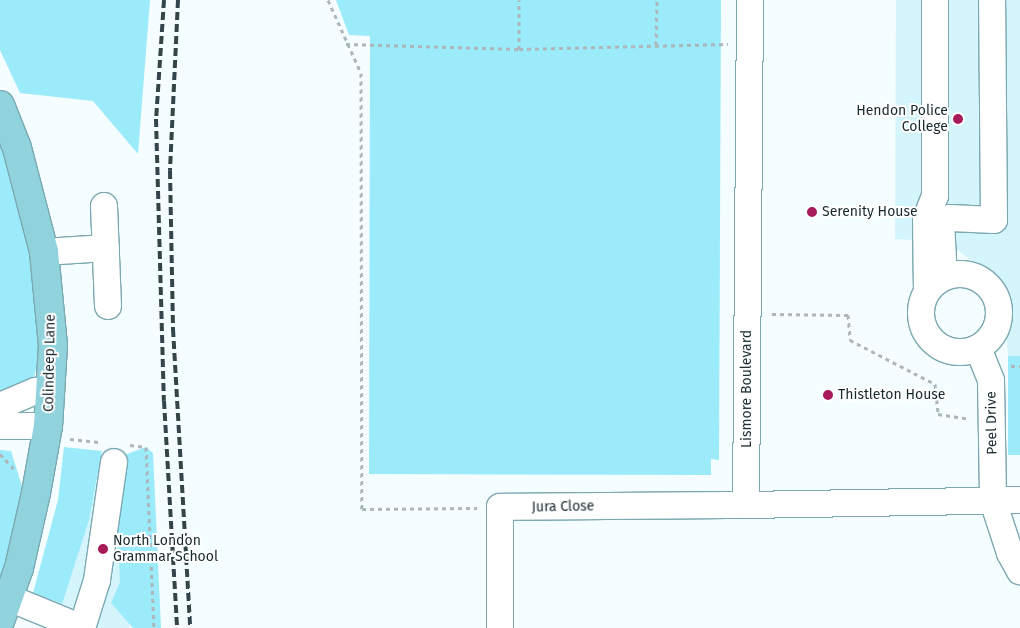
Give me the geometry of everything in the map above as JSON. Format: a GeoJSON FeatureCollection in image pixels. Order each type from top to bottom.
{"type":"FeatureCollection","features":[{"type":"Feature","properties":{"kind":"main road","name":"Colindeep Lane"},"geometry":{"type":"LineString","coordinates":[[0,105],[17,148],[44,252],[52,312],[51,391],[48,426],[36,493],[4,610]]}},
{"type":"Feature","properties":{"kind":"street","name":"Lismore Boulevard"},"geometry":{"type":"LineString","coordinates":[[746,505],[750,0]]}},
{"type":"Feature","properties":{"kind":"street"},"geometry":{"type":"LineString","coordinates":[[936,0],[935,196],[926,219],[936,284]]}},
{"type":"Feature","properties":{"kind":"street"},"geometry":{"type":"LineString","coordinates":[[936,284],[954,274],[975,277],[994,293],[998,305],[997,324],[989,339],[978,348],[960,352],[949,351],[931,340],[925,332],[920,311],[936,284],[941,222],[950,218],[994,220],[992,0]]}},
{"type":"Feature","properties":{"kind":"street"},"geometry":{"type":"LineString","coordinates":[[104,206],[108,306]]}},
{"type":"Feature","properties":{"kind":"street"},"geometry":{"type":"LineString","coordinates":[[44,252],[106,248]]}},
{"type":"Feature","properties":{"kind":"street","name":"Peel Drive"},"geometry":{"type":"LineString","coordinates":[[978,348],[992,381],[993,502],[1010,553],[1020,571]]}},
{"type":"Feature","properties":{"kind":"street"},"geometry":{"type":"LineString","coordinates":[[0,406],[36,392],[51,391]]}},
{"type":"Feature","properties":{"kind":"street"},"geometry":{"type":"LineString","coordinates":[[0,426],[48,426]]}},
{"type":"Feature","properties":{"kind":"street"},"geometry":{"type":"LineString","coordinates":[[4,610],[83,628],[97,580],[114,462]]}},
{"type":"Feature","properties":{"kind":"street"},"geometry":{"type":"LineString","coordinates":[[746,505],[993,502],[1020,500]]}},
{"type":"Feature","properties":{"kind":"street","name":"Jura Close"},"geometry":{"type":"LineString","coordinates":[[500,507],[746,505]]}},
{"type":"Feature","properties":{"kind":"street"},"geometry":{"type":"LineString","coordinates":[[500,507],[500,628]]}},
{"type":"Feature","properties":{"kind":"path"},"geometry":{"type":"LineString","coordinates":[[328,0],[346,44],[361,73],[362,509],[500,507]]}},
{"type":"Feature","properties":{"kind":"path"},"geometry":{"type":"LineString","coordinates":[[518,49],[519,0]]}},
{"type":"Feature","properties":{"kind":"path"},"geometry":{"type":"LineString","coordinates":[[656,45],[657,0]]}},
{"type":"Feature","properties":{"kind":"path"},"geometry":{"type":"LineString","coordinates":[[346,44],[518,49],[750,43]]}},
{"type":"Feature","properties":{"kind":"path"},"geometry":{"type":"LineString","coordinates":[[748,314],[848,315],[850,340],[935,384],[938,414],[992,423]]}},
{"type":"Feature","properties":{"kind":"shaded area"},"geometry":{"type":"Polygon","coordinates":[[[0,0],[150,0],[138,154],[93,101],[20,93],[0,50],[0,0]]]}},
{"type":"Feature","properties":{"kind":"shaded area"},"geometry":{"type":"Polygon","coordinates":[[[336,0],[721,0],[719,460],[711,459],[711,475],[369,474],[370,36],[349,35],[336,0]]]}},
{"type":"Feature","properties":{"kind":"shaded area","name":"Hendon Police College"},"geometry":{"type":"Polygon","coordinates":[[[896,0],[1020,0],[1020,356],[1008,356],[1003,285],[947,242],[895,239],[896,0]]]}},
{"type":"Feature","properties":{"kind":"shaded area"},"geometry":{"type":"Polygon","coordinates":[[[0,101],[51,302],[30,395],[0,408],[0,101]]]}},
{"type":"Feature","properties":{"kind":"shaded area"},"geometry":{"type":"Polygon","coordinates":[[[1008,356],[1020,356],[1020,455],[1008,455],[1008,356]]]}},
{"type":"Feature","properties":{"kind":"shaded area"},"geometry":{"type":"Polygon","coordinates":[[[64,447],[102,451],[89,520],[62,604],[33,593],[58,500],[64,447]]]}},
{"type":"Feature","properties":{"kind":"shaded area"},"geometry":{"type":"Polygon","coordinates":[[[146,447],[153,453],[161,628],[133,628],[111,603],[120,582],[115,477],[122,456],[146,447]]]}},
{"type":"Feature","properties":{"kind":"shaded area"},"geometry":{"type":"Polygon","coordinates":[[[0,450],[11,451],[25,496],[0,593],[0,450]]]}},
{"type":"Feature","properties":{"kind":"shaded area","name":"North London Grammar School"},"geometry":{"type":"Polygon","coordinates":[[[104,450],[131,455],[124,577],[130,628],[53,628],[88,520],[104,450]]]}},
{"type":"Feature","properties":{"kind":"railway"},"geometry":{"type":"LineString","coordinates":[[164,0],[156,119],[164,401],[177,628]]}},
{"type":"Feature","properties":{"kind":"railway"},"geometry":{"type":"LineString","coordinates":[[178,0],[170,171],[173,329],[190,628]]}},
{"type":"Feature","properties":{"kind":"place","name":"Hendon Police College"},"geometry":{"type":"Point","coordinates":[958,119]}},
{"type":"Feature","properties":{"kind":"place","name":"Serenity House"},"geometry":{"type":"Point","coordinates":[812,212]}},
{"type":"Feature","properties":{"kind":"place","name":"Thistleton House"},"geometry":{"type":"Point","coordinates":[828,395]}},
{"type":"Feature","properties":{"kind":"place","name":"North London Grammar School"},"geometry":{"type":"Point","coordinates":[103,549]}}]}
